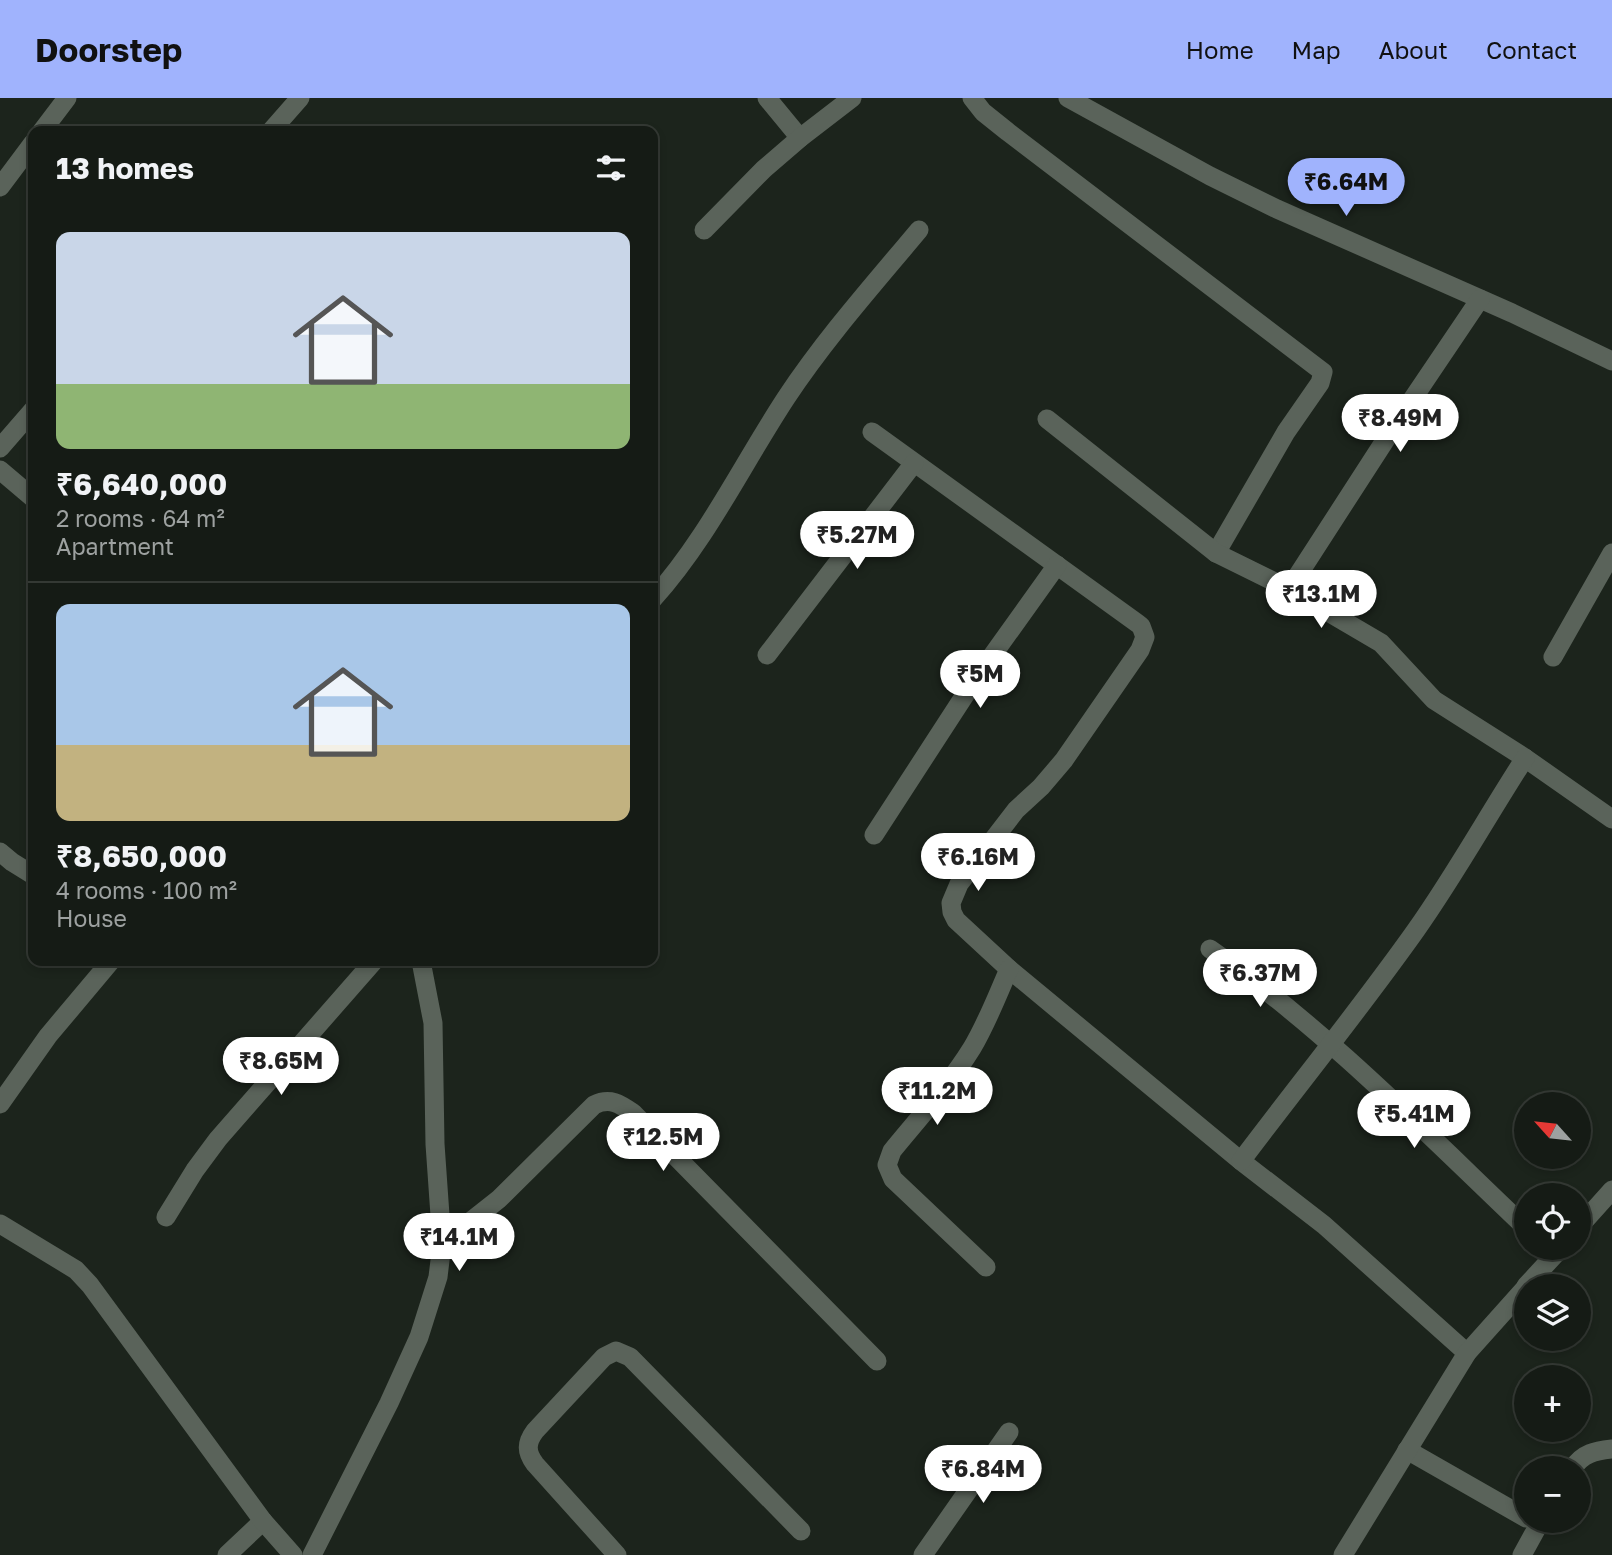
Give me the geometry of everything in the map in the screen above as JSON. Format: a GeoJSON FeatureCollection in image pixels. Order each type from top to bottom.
{"type":"FeatureCollection","features":[{"type":"Feature","properties":{"kind":"street"},"geometry":{"type":"LineString","coordinates":[[46,126],[67,98]]}},
{"type":"Feature","properties":{"kind":"street"},"geometry":{"type":"LineString","coordinates":[[275,126],[300,98]]}},
{"type":"Feature","properties":{"kind":"street"},"geometry":{"type":"LineString","coordinates":[[767,98],[800,138]]}},
{"type":"Feature","properties":{"kind":"street"},"geometry":{"type":"LineString","coordinates":[[704,230],[764,169],[852,98]]}},
{"type":"Feature","properties":{"kind":"street"},"geometry":{"type":"LineString","coordinates":[[972,98],[1008,132],[1323,372],[1320,383],[1286,432],[1216,553]]}},
{"type":"Feature","properties":{"kind":"street"},"geometry":{"type":"LineString","coordinates":[[1068,98],[1210,176],[1277,209],[1612,361]]}},
{"type":"Feature","properties":{"kind":"street"},"geometry":{"type":"LineString","coordinates":[[0,187],[28,150]]}},
{"type":"Feature","properties":{"kind":"street"},"geometry":{"type":"LineString","coordinates":[[658,593],[691,551],[758,441],[813,358],[919,230]]}},
{"type":"Feature","properties":{"kind":"street"},"geometry":{"type":"LineString","coordinates":[[1289,589],[1480,299]]}},
{"type":"Feature","properties":{"kind":"street"},"geometry":{"type":"LineString","coordinates":[[0,448],[28,416]]}},
{"type":"Feature","properties":{"kind":"street"},"geometry":{"type":"LineString","coordinates":[[1047,419],[1216,553],[1289,589],[1381,643],[1434,700],[1525,758],[1612,819]]}},
{"type":"Feature","properties":{"kind":"street"},"geometry":{"type":"LineString","coordinates":[[872,432],[1142,626],[1145,637],[1140,650],[1064,760],[1041,787],[1016,810],[953,895],[951,912],[956,920],[1009,969],[1241,1161],[1324,1225],[1466,1353]]}},
{"type":"Feature","properties":{"kind":"street"},"geometry":{"type":"LineString","coordinates":[[767,655],[914,463]]}},
{"type":"Feature","properties":{"kind":"street"},"geometry":{"type":"LineString","coordinates":[[0,470],[28,494]]}},
{"type":"Feature","properties":{"kind":"street"},"geometry":{"type":"LineString","coordinates":[[1553,657],[1612,553]]}},
{"type":"Feature","properties":{"kind":"street"},"geometry":{"type":"LineString","coordinates":[[874,835],[974,681],[1057,565]]}},
{"type":"Feature","properties":{"kind":"street"},"geometry":{"type":"LineString","coordinates":[[1241,1161],[1330,1043],[1370,995],[1418,927],[1525,758]]}},
{"type":"Feature","properties":{"kind":"street"},"geometry":{"type":"LineString","coordinates":[[0,852],[28,872]]}},
{"type":"Feature","properties":{"kind":"street"},"geometry":{"type":"LineString","coordinates":[[1210,949],[1279,998],[1514,1216]]}},
{"type":"Feature","properties":{"kind":"street"},"geometry":{"type":"LineString","coordinates":[[0,1104],[48,1036],[107,966]]}},
{"type":"Feature","properties":{"kind":"street"},"geometry":{"type":"LineString","coordinates":[[166,1217],[218,1139],[369,966]]}},
{"type":"Feature","properties":{"kind":"street"},"geometry":{"type":"LineString","coordinates":[[312,1555],[389,1403],[419,1336],[438,1277],[442,1244],[435,1144],[433,1023],[422,966]]}},
{"type":"Feature","properties":{"kind":"street"},"geometry":{"type":"LineString","coordinates":[[986,1267],[893,1178],[887,1165],[892,1151],[958,1068],[972,1046],[985,1025],[1009,969]]}},
{"type":"Feature","properties":{"kind":"street"},"geometry":{"type":"LineString","coordinates":[[442,1244],[499,1199],[594,1105],[603,1101],[614,1102],[633,1114],[877,1361]]}},
{"type":"Feature","properties":{"kind":"street"},"geometry":{"type":"LineString","coordinates":[[1591,1213],[1612,1189]]}},
{"type":"Feature","properties":{"kind":"street"},"geometry":{"type":"LineString","coordinates":[[0,1224],[76,1270],[90,1285],[263,1521],[293,1555]]}},
{"type":"Feature","properties":{"kind":"street"},"geometry":{"type":"LineString","coordinates":[[1536,1274],[1546,1260]]}},
{"type":"Feature","properties":{"kind":"street"},"geometry":{"type":"LineString","coordinates":[[1343,1555],[1466,1353],[1514,1300]]}},
{"type":"Feature","properties":{"kind":"street"},"geometry":{"type":"LineString","coordinates":[[617,1555],[535,1464],[530,1457],[528,1444],[535,1430],[604,1357],[616,1351],[630,1357],[801,1531]]}},
{"type":"Feature","properties":{"kind":"street"},"geometry":{"type":"LineString","coordinates":[[923,1555],[1009,1432]]}},
{"type":"Feature","properties":{"kind":"street"},"geometry":{"type":"LineString","coordinates":[[1584,1456],[1612,1449]]}},
{"type":"Feature","properties":{"kind":"street"},"geometry":{"type":"LineString","coordinates":[[1407,1450],[1514,1510]]}},
{"type":"Feature","properties":{"kind":"street"},"geometry":{"type":"LineString","coordinates":[[227,1555],[263,1521]]}},
{"type":"Feature","properties":{"kind":"street"},"geometry":{"type":"LineString","coordinates":[[1522,1555],[1530,1533]]}}]}
